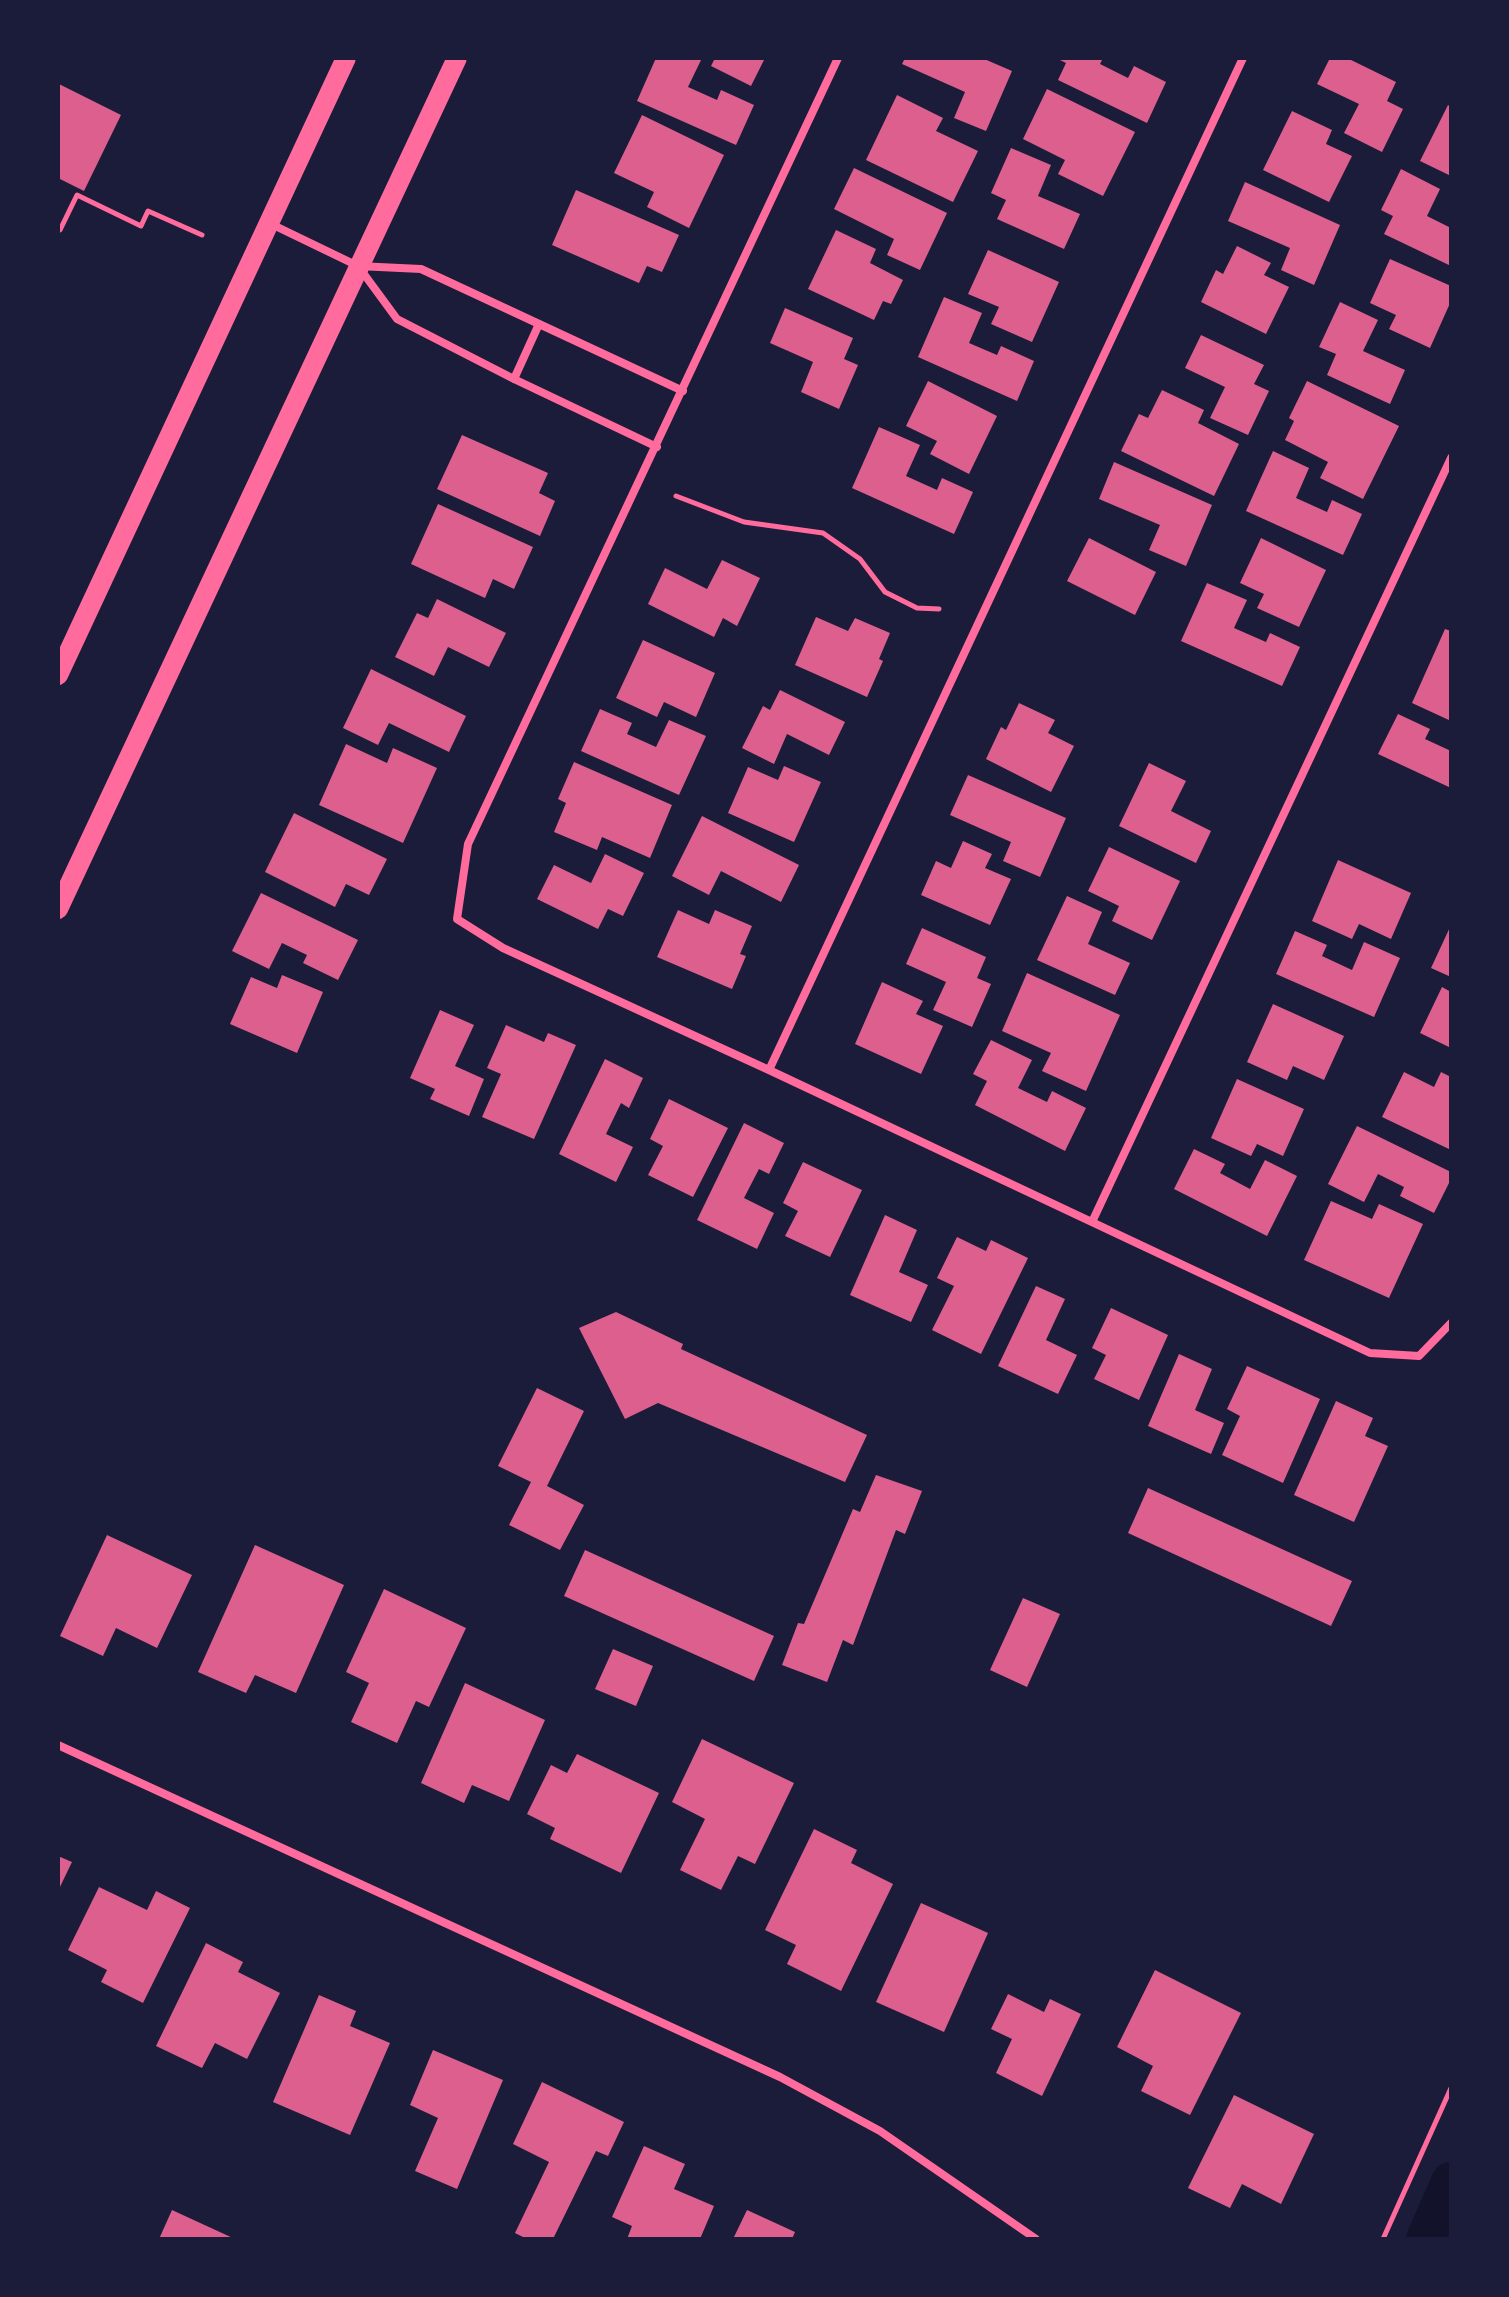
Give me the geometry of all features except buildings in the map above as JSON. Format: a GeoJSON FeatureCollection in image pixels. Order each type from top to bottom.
{"type":"FeatureCollection","features":[{"type":"Feature","properties":{"kind":"main road"},"geometry":{"type":"LineString","coordinates":[[58,675],[346,58]]}},
{"type":"Feature","properties":{"kind":"main road"},"geometry":{"type":"LineString","coordinates":[[58,909],[457,58]]}},
{"type":"Feature","properties":{"kind":"street"},"geometry":{"type":"LineString","coordinates":[[838,58],[468,844],[457,919],[503,948],[1370,1353],[1419,1356],[1451,1323]]}},
{"type":"Feature","properties":{"kind":"street"},"geometry":{"type":"LineString","coordinates":[[769,1070],[1243,58]]}},
{"type":"Feature","properties":{"kind":"street"},"geometry":{"type":"LineString","coordinates":[[269,223],[358,266],[421,269],[683,391]]}},
{"type":"Feature","properties":{"kind":"street"},"geometry":{"type":"LineString","coordinates":[[358,266],[397,319],[657,447]]}},
{"type":"Feature","properties":{"kind":"street"},"geometry":{"type":"LineString","coordinates":[[514,379],[539,324]]}},
{"type":"Feature","properties":{"kind":"street"},"geometry":{"type":"LineString","coordinates":[[1092,1222],[1451,458]]}},
{"type":"Feature","properties":{"kind":"street"},"geometry":{"type":"LineString","coordinates":[[58,1745],[780,2077],[880,2131],[1036,2239]]}},
{"type":"Feature","properties":{"kind":"path"},"geometry":{"type":"LineString","coordinates":[[58,229],[77,195],[141,226],[148,211],[202,235]]}},
{"type":"Feature","properties":{"kind":"path"},"geometry":{"type":"LineString","coordinates":[[676,496],[744,522],[823,533],[860,559],[885,592],[917,608],[939,609]]}},
{"type":"Feature","properties":{"kind":"path"},"geometry":{"type":"LineString","coordinates":[[1383,2239],[1451,2088]]}},
{"type":"Feature","properties":{"kind":"waterway"},"geometry":{"type":"LineString","coordinates":[[1426,2239],[1451,2182]]}}]}
